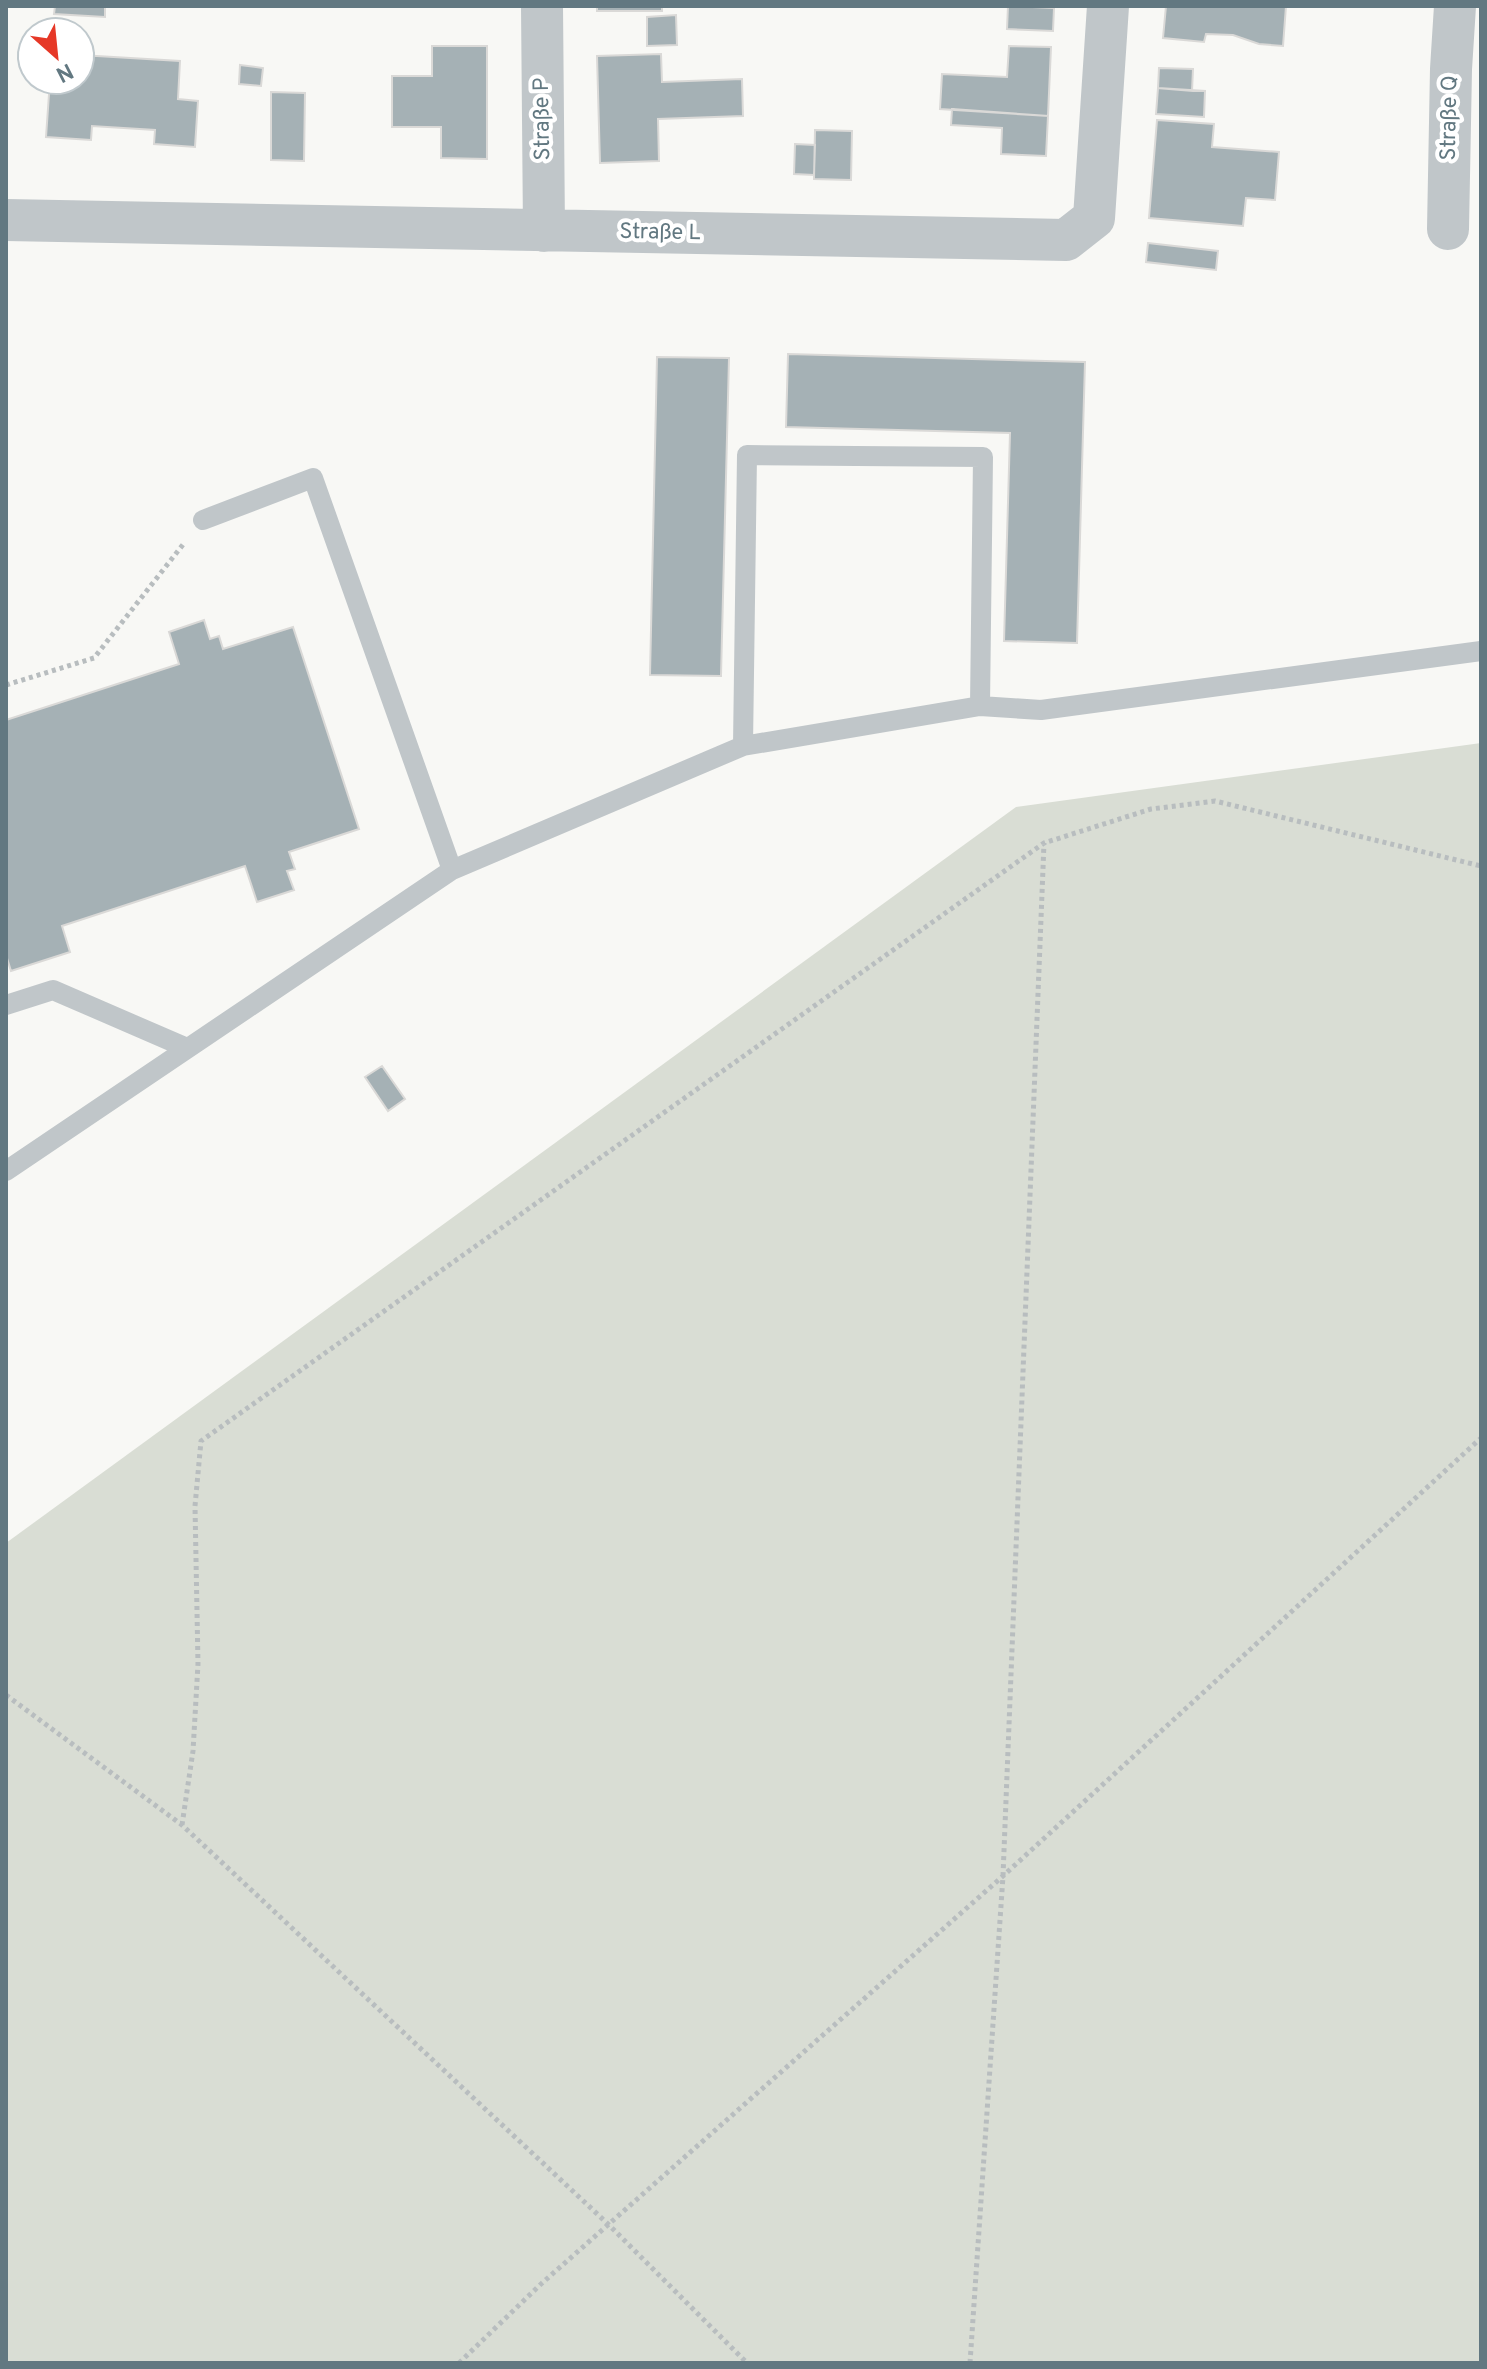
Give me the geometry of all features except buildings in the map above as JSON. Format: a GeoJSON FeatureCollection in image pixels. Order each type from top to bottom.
{"type":"FeatureCollection","features":[{"type":"Feature","properties":{"kind":"street","name":"Straße P"},"geometry":{"type":"LineString","coordinates":[[542,6],[544,231]]}},
{"type":"Feature","properties":{"kind":"street","name":"Straße L"},"geometry":{"type":"LineString","coordinates":[[6,220],[1066,240],[1094,218],[1108,6]]}},
{"type":"Feature","properties":{"kind":"street","name":"Straße Q"},"geometry":{"type":"LineString","coordinates":[[1448,229],[1455,6]]}},
{"type":"Feature","properties":{"kind":"lane"},"geometry":{"type":"LineString","coordinates":[[743,746],[747,455],[983,457],[980,706]]}},
{"type":"Feature","properties":{"kind":"lane"},"geometry":{"type":"LineString","coordinates":[[203,520],[313,478],[452,870]]}},
{"type":"Feature","properties":{"kind":"lane"},"geometry":{"type":"LineString","coordinates":[[6,1171],[452,870],[743,746],[980,706],[1041,710],[1481,651]]}},
{"type":"Feature","properties":{"kind":"lane"},"geometry":{"type":"LineString","coordinates":[[6,1005],[53,990],[187,1048]]}},
{"type":"Feature","properties":{"kind":"path"},"geometry":{"type":"LineString","coordinates":[[6,685],[94,658],[203,520]]}},
{"type":"Feature","properties":{"kind":"path"},"geometry":{"type":"LineString","coordinates":[[182,1825],[193,1751],[198,1664],[195,1506],[201,1441],[1044,843],[1151,809],[1215,801],[1481,866]]}},
{"type":"Feature","properties":{"kind":"path"},"geometry":{"type":"LineString","coordinates":[[970,2363],[1003,1876],[1044,843]]}},
{"type":"Feature","properties":{"kind":"path"},"geometry":{"type":"LineString","coordinates":[[459,2363],[541,2284],[1003,1876],[1481,1438]]}},
{"type":"Feature","properties":{"kind":"path"},"geometry":{"type":"LineString","coordinates":[[6,1695],[182,1825],[609,2225],[747,2363]]}},
{"type":"Feature","properties":{"kind":"shaded area"},"geometry":{"type":"Polygon","coordinates":[[[1481,743],[1481,2363],[6,2363],[6,1543],[1016,807],[1481,743]]]}}]}
